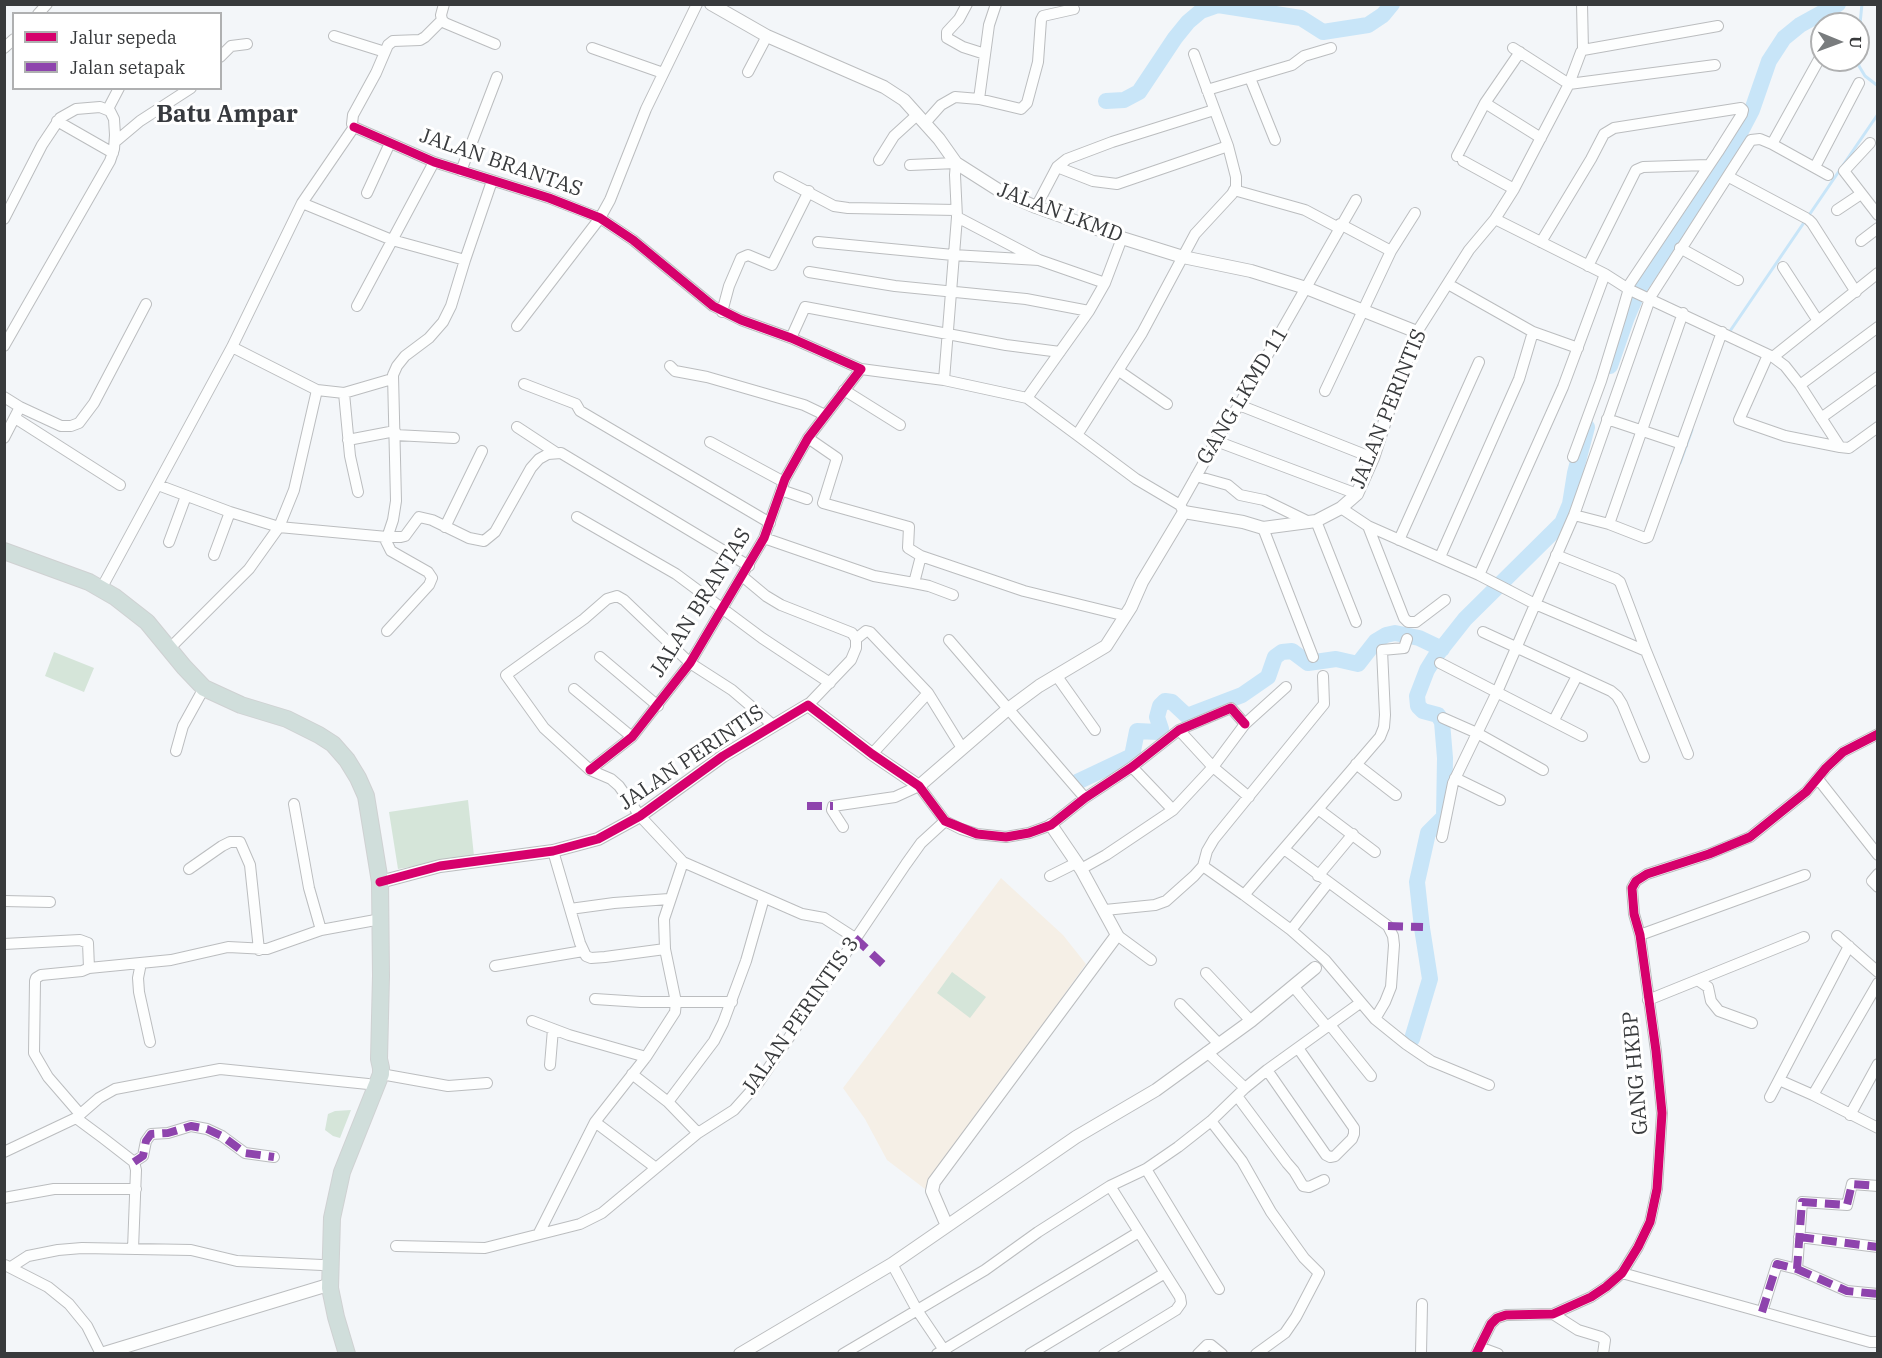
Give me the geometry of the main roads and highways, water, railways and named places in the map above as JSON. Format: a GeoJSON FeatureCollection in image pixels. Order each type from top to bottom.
{"type":"FeatureCollection","features":[{"type":"Feature","properties":{"kind":"highway"},"geometry":{"type":"LineString","coordinates":[[4,551],[82,579],[115,597],[142,618],[204,688],[241,705],[287,718],[333,744],[347,760],[366,796],[380,882],[376,1073],[347,1146],[334,1206],[330,1286]]}},
{"type":"Feature","properties":{"kind":"highway"},"geometry":{"type":"LineString","coordinates":[[347,1146],[336,1162],[325,1210],[322,1265],[330,1286],[336,1317],[347,1353]]}},
{"type":"Feature","properties":{"kind":"waterway"},"geometry":{"type":"LineString","coordinates":[[1106,101],[1124,100],[1139,92],[1188,22],[1201,11],[1218,5],[1301,18],[1323,32],[1368,25],[1383,15],[1392,4]]}},
{"type":"Feature","properties":{"kind":"waterway"},"geometry":{"type":"LineString","coordinates":[[1610,366],[1640,287],[1730,152],[1752,110],[1769,61],[1784,38],[1800,25],[1838,4]]}},
{"type":"Feature","properties":{"kind":"waterway"},"geometry":{"type":"LineString","coordinates":[[1861,12],[1862,4]]}},
{"type":"Feature","properties":{"kind":"waterway"},"geometry":{"type":"LineString","coordinates":[[1863,72],[1878,86]]}},
{"type":"Feature","properties":{"kind":"waterway"},"geometry":{"type":"LineString","coordinates":[[1728,334],[1878,114]]}},
{"type":"Feature","properties":{"kind":"waterway"},"geometry":{"type":"LineString","coordinates":[[1412,1039],[1430,979],[1417,882],[1428,833],[1444,817],[1445,758],[1442,722],[1438,715],[1423,711],[1418,706],[1417,696],[1427,670],[1435,657],[1465,619],[1562,523],[1570,504],[1575,473],[1587,427]]}},
{"type":"Feature","properties":{"kind":"waterway"},"geometry":{"type":"LineString","coordinates":[[1680,463],[1692,430]]}},
{"type":"Feature","properties":{"kind":"waterway"},"geometry":{"type":"LineString","coordinates":[[1077,782],[1132,756],[1137,731],[1158,732],[1161,729],[1157,717],[1160,706],[1165,701],[1172,702],[1187,716],[1242,695],[1268,677],[1275,657],[1282,652],[1292,651],[1308,663],[1336,659],[1358,664],[1376,641],[1395,633],[1419,638],[1442,649]]}},
{"type":"Feature","properties":{"kind":"district","name":"Batu Ampar"},"geometry":{"type":"Point","coordinates":[227,115]}}]}
